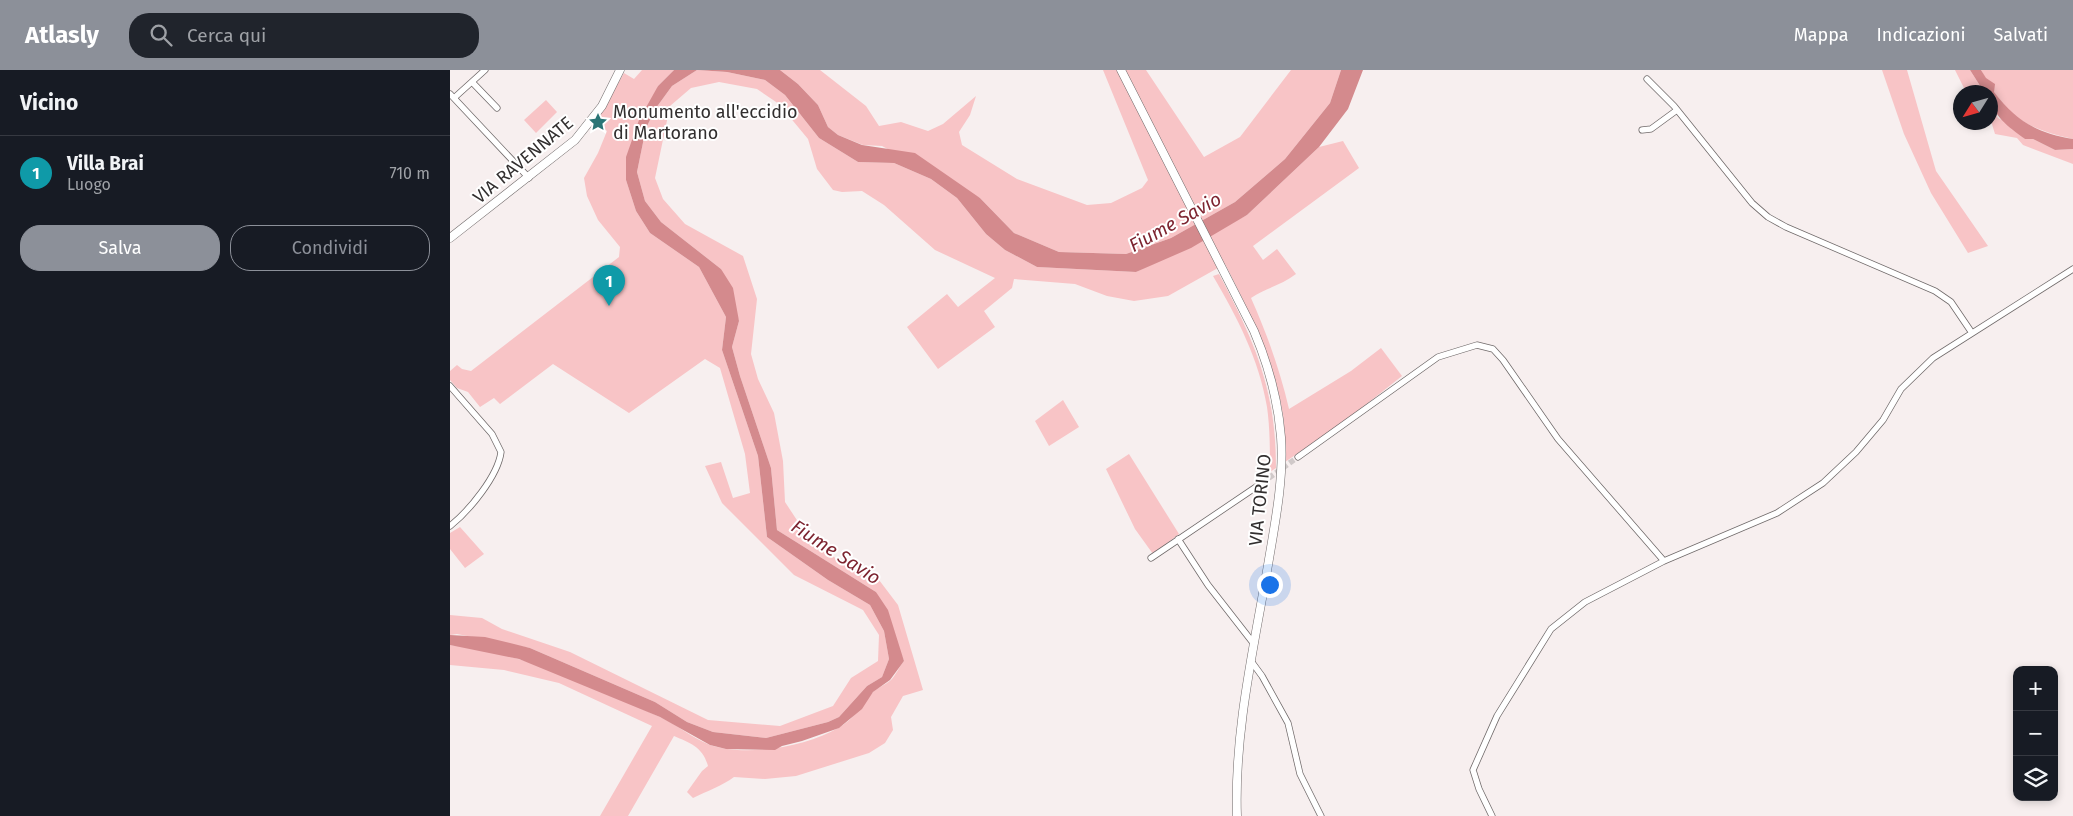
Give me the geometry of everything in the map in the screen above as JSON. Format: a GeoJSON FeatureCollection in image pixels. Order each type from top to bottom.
{"type":"FeatureCollection","features":[{"type":"Feature","properties":{"kind":"main road","name":"VIA RAVENNATE"},"geometry":{"type":"LineString","coordinates":[[450,238],[576,140],[602,106],[620,70]]}},
{"type":"Feature","properties":{"kind":"main road","name":"VIA TORINO"},"geometry":{"type":"LineString","coordinates":[[1121,70],[1242,307],[1263,353],[1270,376],[1281,437],[1281,473],[1276,517],[1251,661],[1237,769],[1237,816]]}},
{"type":"Feature","properties":{"kind":"street"},"geometry":{"type":"LineString","coordinates":[[485,70],[452,96],[529,178]]}},
{"type":"Feature","properties":{"kind":"street"},"geometry":{"type":"LineString","coordinates":[[1647,79],[1677,110],[1752,203],[1768,217],[1786,227],[1936,290],[1951,302],[1972,333]]}},
{"type":"Feature","properties":{"kind":"street"},"geometry":{"type":"LineString","coordinates":[[472,82],[497,108]]}},
{"type":"Feature","properties":{"kind":"street"},"geometry":{"type":"LineString","coordinates":[[1642,130],[1651,129],[1677,110]]}},
{"type":"Feature","properties":{"kind":"street"},"geometry":{"type":"LineString","coordinates":[[1492,816],[1479,789],[1473,770],[1497,716],[1551,629],[1584,602],[1664,561],[1777,513],[1823,483],[1856,452],[1883,420],[1901,389],[1933,358],[2073,269]]}},
{"type":"Feature","properties":{"kind":"street"},"geometry":{"type":"LineString","coordinates":[[1298,456],[1438,357],[1477,345],[1492,349],[1504,360],[1558,439],[1664,561]]}},
{"type":"Feature","properties":{"kind":"street"},"geometry":{"type":"LineString","coordinates":[[450,386],[492,434],[501,452],[498,464],[478,498],[464,515],[450,526]]}},
{"type":"Feature","properties":{"kind":"street"},"geometry":{"type":"LineString","coordinates":[[1150,558],[1262,483]]}},
{"type":"Feature","properties":{"kind":"street"},"geometry":{"type":"LineString","coordinates":[[1178,539],[1208,585],[1254,644]]}},
{"type":"Feature","properties":{"kind":"street"},"geometry":{"type":"LineString","coordinates":[[1251,661],[1262,676],[1288,723],[1300,774],[1321,816]]}},
{"type":"Feature","properties":{"kind":"shaded area"},"geometry":{"type":"Polygon","coordinates":[[[642,70],[674,70],[658,86],[626,180],[636,211],[650,233],[699,267],[726,317],[722,350],[758,456],[767,537],[828,580],[870,605],[884,631],[889,659],[882,677],[867,686],[839,717],[828,722],[766,738],[713,732],[687,722],[655,702],[530,648],[457,634],[450,635],[450,615],[482,618],[502,629],[570,652],[708,720],[780,726],[833,706],[851,678],[878,661],[879,635],[863,610],[794,575],[722,503],[705,466],[721,462],[733,498],[750,493],[745,454],[720,368],[705,359],[629,413],[553,364],[500,404],[494,398],[480,407],[468,392],[457,388],[450,380],[450,371],[457,365],[462,369],[471,371],[619,257],[620,247],[598,220],[587,196],[584,178],[598,153],[607,131],[595,123],[624,73],[634,79],[642,70]]]}},
{"type":"Feature","properties":{"kind":"shaded area"},"geometry":{"type":"Polygon","coordinates":[[[674,70],[697,70],[672,86],[656,108],[646,128],[637,172],[645,201],[661,222],[721,269],[733,288],[739,321],[732,347],[771,468],[777,530],[876,592],[888,610],[904,661],[890,680],[873,692],[862,709],[839,728],[782,746],[775,750],[726,749],[710,745],[660,717],[519,659],[450,645],[450,635],[485,637],[530,648],[655,702],[687,722],[713,732],[766,738],[828,722],[839,717],[867,686],[882,677],[889,659],[884,631],[870,605],[828,580],[767,537],[758,456],[722,350],[726,317],[699,267],[650,233],[636,211],[626,180],[626,157],[639,120],[658,86],[674,70]]]}},
{"type":"Feature","properties":{"kind":"shaded area"},"geometry":{"type":"Polygon","coordinates":[[[697,70],[727,72],[765,80],[785,95],[819,138],[858,162],[894,163],[931,179],[957,198],[986,234],[1005,250],[1037,267],[1136,272],[1247,215],[1319,147],[1343,141],[1359,168],[1253,246],[1263,260],[1277,249],[1296,274],[1251,298],[1273,352],[1289,409],[1351,371],[1381,348],[1402,376],[1344,422],[1285,462],[1283,415],[1274,375],[1260,337],[1225,264],[1168,296],[1134,301],[1107,296],[1075,284],[1014,279],[1012,288],[984,311],[995,327],[938,369],[907,327],[947,294],[958,307],[995,278],[935,250],[884,205],[862,191],[842,192],[833,190],[817,169],[808,139],[779,104],[757,89],[719,82],[691,88],[670,106],[655,178],[663,199],[685,224],[743,256],[757,299],[751,354],[758,379],[774,413],[783,461],[785,502],[812,543],[848,566],[876,576],[898,605],[923,690],[903,696],[891,717],[893,730],[885,743],[869,753],[796,776],[765,779],[734,777],[693,798],[687,792],[702,771],[708,766],[703,754],[695,746],[674,736],[628,816],[600,816],[652,726],[559,683],[504,670],[450,665],[450,645],[504,655],[558,672],[660,717],[710,745],[741,750],[758,750],[793,745],[825,735],[838,728],[853,717],[872,693],[891,680],[904,661],[876,592],[777,530],[771,468],[732,347],[739,321],[721,269],[661,222],[645,201],[637,172],[646,128],[656,108],[672,86],[697,70]]]}},
{"type":"Feature","properties":{"kind":"shaded area"},"geometry":{"type":"Polygon","coordinates":[[[697,70],[780,70],[798,84],[818,105],[828,127],[838,135],[862,145],[915,153],[980,198],[1014,233],[1059,252],[1126,254],[1171,238],[1235,202],[1285,159],[1330,103],[1341,70],[1363,70],[1348,109],[1319,147],[1247,215],[1191,248],[1136,272],[1037,267],[1005,250],[986,234],[957,198],[931,179],[894,163],[858,162],[819,138],[785,95],[765,80],[727,72],[697,70]]]}},
{"type":"Feature","properties":{"kind":"shaded area"},"geometry":{"type":"Polygon","coordinates":[[[780,70],[820,70],[866,106],[879,126],[901,122],[928,131],[943,124],[976,96],[970,115],[959,132],[962,145],[1017,179],[1087,205],[1111,203],[1142,188],[1148,180],[1103,70],[1146,70],[1204,157],[1240,137],[1291,70],[1341,70],[1330,103],[1285,159],[1235,202],[1171,238],[1126,254],[1059,252],[1014,233],[980,198],[882,146],[863,145],[838,135],[828,127],[818,105],[798,84],[780,70]]]}},
{"type":"Feature","properties":{"kind":"shaded area"},"geometry":{"type":"Polygon","coordinates":[[[1882,70],[1907,70],[1936,171],[1988,246],[1968,253],[1931,193],[1904,134],[1882,70]]]}},
{"type":"Feature","properties":{"kind":"shaded area"},"geometry":{"type":"Polygon","coordinates":[[[1955,70],[1970,70],[1980,85],[1962,85],[1955,70]]]}},
{"type":"Feature","properties":{"kind":"shaded area"},"geometry":{"type":"Polygon","coordinates":[[[1970,70],[1981,70],[1986,78],[1995,84],[1980,85],[1970,70]]]}},
{"type":"Feature","properties":{"kind":"shaded area"},"geometry":{"type":"Polygon","coordinates":[[[1981,70],[2073,70],[2073,139],[2041,130],[2017,117],[1998,98],[1998,85],[1989,85],[1981,70]]]}},
{"type":"Feature","properties":{"kind":"shaded area"},"geometry":{"type":"Polygon","coordinates":[[[1998,97],[2011,111],[2028,124],[2049,133],[2073,139],[2073,149],[2055,150],[2033,139],[2025,139],[1998,115],[1998,97]]]}},
{"type":"Feature","properties":{"kind":"shaded area"},"geometry":{"type":"Polygon","coordinates":[[[546,100],[557,112],[536,133],[524,120],[546,100]]]}},
{"type":"Feature","properties":{"kind":"shaded area"},"geometry":{"type":"Polygon","coordinates":[[[1998,118],[2008,123],[2025,139],[2033,139],[2055,150],[2073,149],[2073,164],[2023,145],[2017,138],[1995,134],[1994,130],[1998,130],[1998,118]]]}},
{"type":"Feature","properties":{"kind":"shaded area"},"geometry":{"type":"Polygon","coordinates":[[[1219,274],[1253,345],[1267,390],[1275,440],[1276,468],[1270,472],[1269,423],[1259,372],[1246,339],[1213,276],[1219,274]]]}},
{"type":"Feature","properties":{"kind":"shaded area"},"geometry":{"type":"Polygon","coordinates":[[[1063,400],[1079,427],[1049,446],[1035,421],[1063,400]]]}},
{"type":"Feature","properties":{"kind":"shaded area"},"geometry":{"type":"Polygon","coordinates":[[[1129,454],[1179,534],[1153,554],[1135,529],[1106,469],[1129,454]]]}},
{"type":"Feature","properties":{"kind":"shaded area"},"geometry":{"type":"Polygon","coordinates":[[[460,527],[484,554],[465,568],[450,549],[450,533],[460,527]]]}},
{"type":"Feature","properties":{"kind":"tunnel"},"geometry":{"type":"LineString","coordinates":[[1262,483],[1298,457]]}},
{"type":"Feature","properties":{"kind":"place","name":"Monumento all'eccidio di Martorano"},"geometry":{"type":"Point","coordinates":[598,122]}},
{"type":"Feature","properties":{"kind":"place","name":"Villa Brai"},"geometry":{"type":"Point","coordinates":[609,306]}},
{"type":"Feature","properties":{"kind":"water label","name":"Fiume Savio"},"geometry":{"type":"Point","coordinates":[1175,222]}},
{"type":"Feature","properties":{"kind":"water label","name":"Fiume Savio"},"geometry":{"type":"Point","coordinates":[836,552]}}]}
